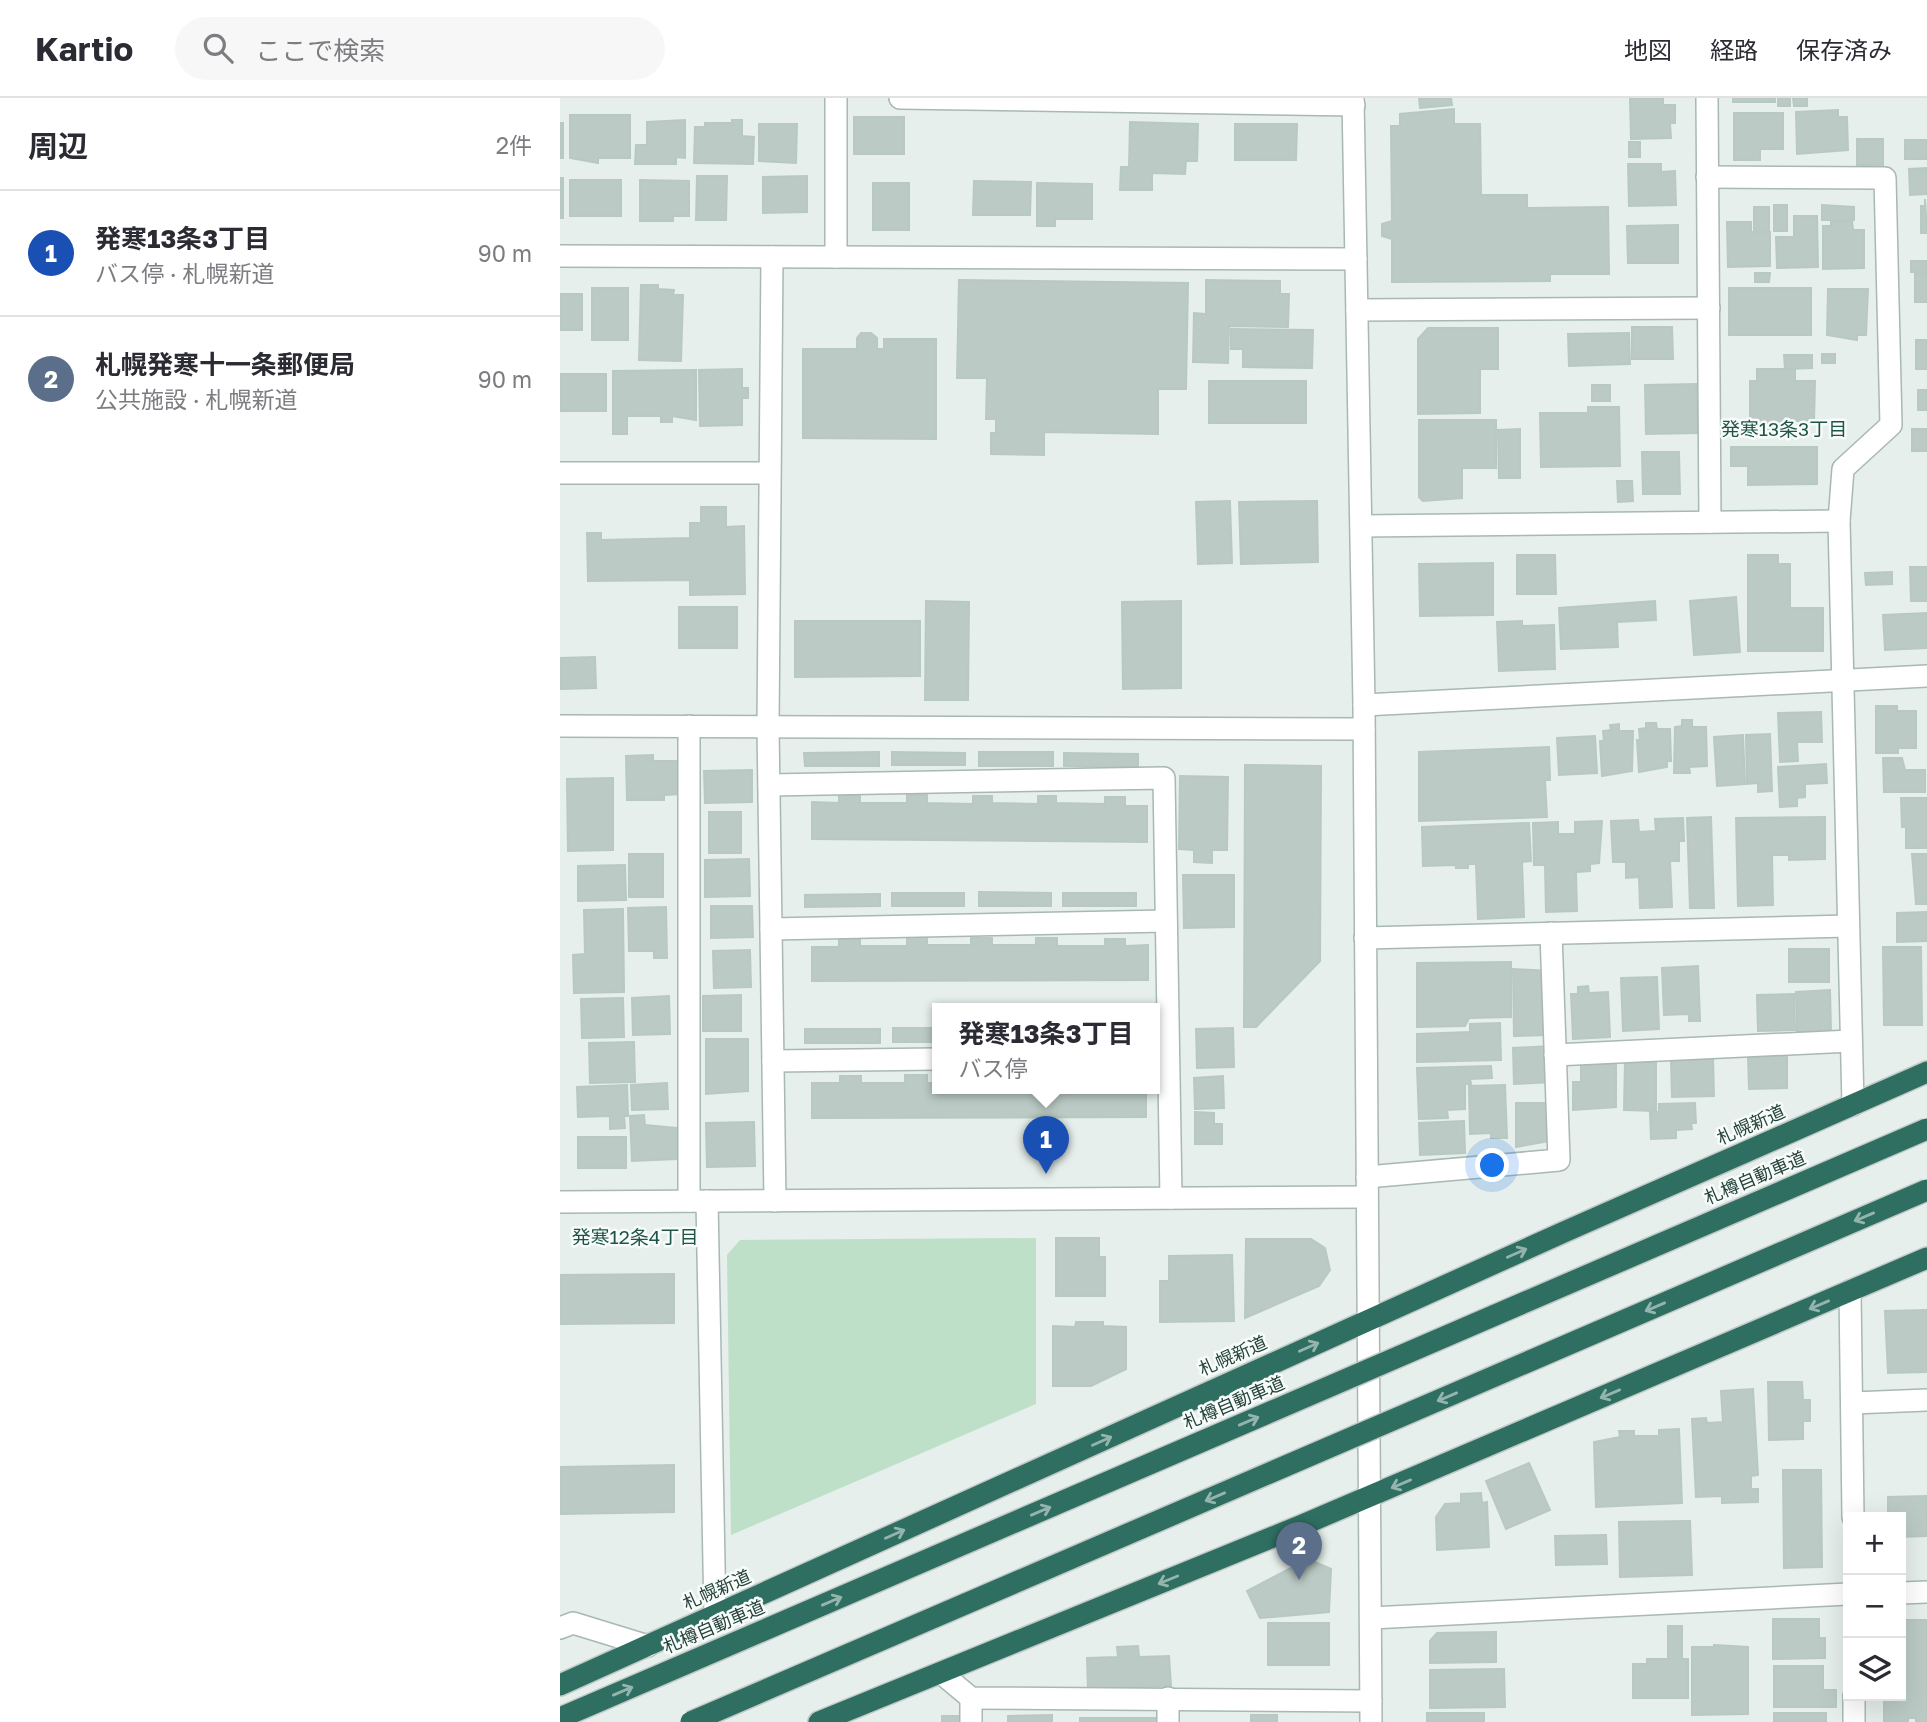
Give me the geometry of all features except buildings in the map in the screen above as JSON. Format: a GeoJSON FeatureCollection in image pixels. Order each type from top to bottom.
{"type":"FeatureCollection","features":[{"type":"Feature","properties":{"kind":"highway","name":"札幌新道"},"geometry":{"type":"LineString","coordinates":[[560,1685],[1368,1320],[1927,1072]]}},
{"type":"Feature","properties":{"kind":"highway","name":"札樽自動車道"},"geometry":{"type":"LineString","coordinates":[[560,1718],[1927,1129]]}},
{"type":"Feature","properties":{"kind":"highway"},"geometry":{"type":"LineString","coordinates":[[691,1722],[1927,1190]]}},
{"type":"Feature","properties":{"kind":"highway"},"geometry":{"type":"LineString","coordinates":[[819,1722],[1370,1497],[1927,1258]]}},
{"type":"Feature","properties":{"kind":"street"},"geometry":{"type":"LineString","coordinates":[[836,98],[836,257]]}},
{"type":"Feature","properties":{"kind":"street"},"geometry":{"type":"LineString","coordinates":[[900,98],[1354,102],[1364,705],[1371,1712],[1168,1698],[971,1698],[941,1672]]}},
{"type":"Feature","properties":{"kind":"street"},"geometry":{"type":"LineString","coordinates":[[1707,98],[1710,522]]}},
{"type":"Feature","properties":{"kind":"street"},"geometry":{"type":"LineString","coordinates":[[1707,177],[1885,178],[1891,425],[1843,469],[1839,521],[1853,1105]]}},
{"type":"Feature","properties":{"kind":"street"},"geometry":{"type":"LineString","coordinates":[[560,256],[1356,259]]}},
{"type":"Feature","properties":{"kind":"street"},"geometry":{"type":"LineString","coordinates":[[772,257],[768,727],[775,1200]]}},
{"type":"Feature","properties":{"kind":"street"},"geometry":{"type":"LineString","coordinates":[[1357,310],[1709,308]]}},
{"type":"Feature","properties":{"kind":"street"},"geometry":{"type":"LineString","coordinates":[[560,473],[770,473]]}},
{"type":"Feature","properties":{"kind":"street"},"geometry":{"type":"LineString","coordinates":[[1361,526],[1839,521]]}},
{"type":"Feature","properties":{"kind":"street"},"geometry":{"type":"LineString","coordinates":[[1364,705],[1927,676]]}},
{"type":"Feature","properties":{"kind":"street"},"geometry":{"type":"LineString","coordinates":[[560,726],[1364,729]]}},
{"type":"Feature","properties":{"kind":"street"},"geometry":{"type":"LineString","coordinates":[[689,726],[698,1201],[715,1616]]}},
{"type":"Feature","properties":{"kind":"street"},"geometry":{"type":"LineString","coordinates":[[769,785],[1164,778],[1166,921],[1161,1055],[1171,1198]]}},
{"type":"Feature","properties":{"kind":"street"},"geometry":{"type":"LineString","coordinates":[[771,929],[1166,921]]}},
{"type":"Feature","properties":{"kind":"street"},"geometry":{"type":"LineString","coordinates":[[1365,938],[1848,926]]}},
{"type":"Feature","properties":{"kind":"street"},"geometry":{"type":"LineString","coordinates":[[560,1202],[1171,1198],[1367,1187],[1559,1160],[1551,933]]}},
{"type":"Feature","properties":{"kind":"street"},"geometry":{"type":"LineString","coordinates":[[1555,1055],[1851,1041]]}},
{"type":"Feature","properties":{"kind":"street"},"geometry":{"type":"LineString","coordinates":[[773,1061],[932,1059]]}},
{"type":"Feature","properties":{"kind":"street"},"geometry":{"type":"LineString","coordinates":[[1850,1291],[1853,1512]]}},
{"type":"Feature","properties":{"kind":"street"},"geometry":{"type":"LineString","coordinates":[[1853,1403],[1927,1400]]}},
{"type":"Feature","properties":{"kind":"street"},"geometry":{"type":"LineString","coordinates":[[1906,1593],[1927,1592]]}},
{"type":"Feature","properties":{"kind":"street"},"geometry":{"type":"LineString","coordinates":[[1371,1618],[1843,1594]]}},
{"type":"Feature","properties":{"kind":"street"},"geometry":{"type":"LineString","coordinates":[[560,1628],[573,1623],[648,1646]]}},
{"type":"Feature","properties":{"kind":"street"},"geometry":{"type":"LineString","coordinates":[[971,1698],[971,1722]]}},
{"type":"Feature","properties":{"kind":"street"},"geometry":{"type":"LineString","coordinates":[[1168,1698],[1168,1722]]}},
{"type":"Feature","properties":{"kind":"street"},"geometry":{"type":"LineString","coordinates":[[1854,1701],[1854,1722]]}},
{"type":"Feature","properties":{"kind":"green space"},"geometry":{"type":"Polygon","coordinates":[[[1036,1238],[1036,1404],[731,1535],[727,1255],[740,1240],[1036,1238]]]}},
{"type":"Feature","properties":{"kind":"place","name":"発寒13条3丁目"},"geometry":{"type":"Point","coordinates":[1046,1174]}},
{"type":"Feature","properties":{"kind":"place","name":"札幌発寒十一条郵便局"},"geometry":{"type":"Point","coordinates":[1299,1580]}},
{"type":"Feature","properties":{"kind":"district","name":"発寒13条3丁目"},"geometry":{"type":"Point","coordinates":[1784,429]}},
{"type":"Feature","properties":{"kind":"district","name":"発寒12条4丁目"},"geometry":{"type":"Point","coordinates":[635,1237]}}]}
